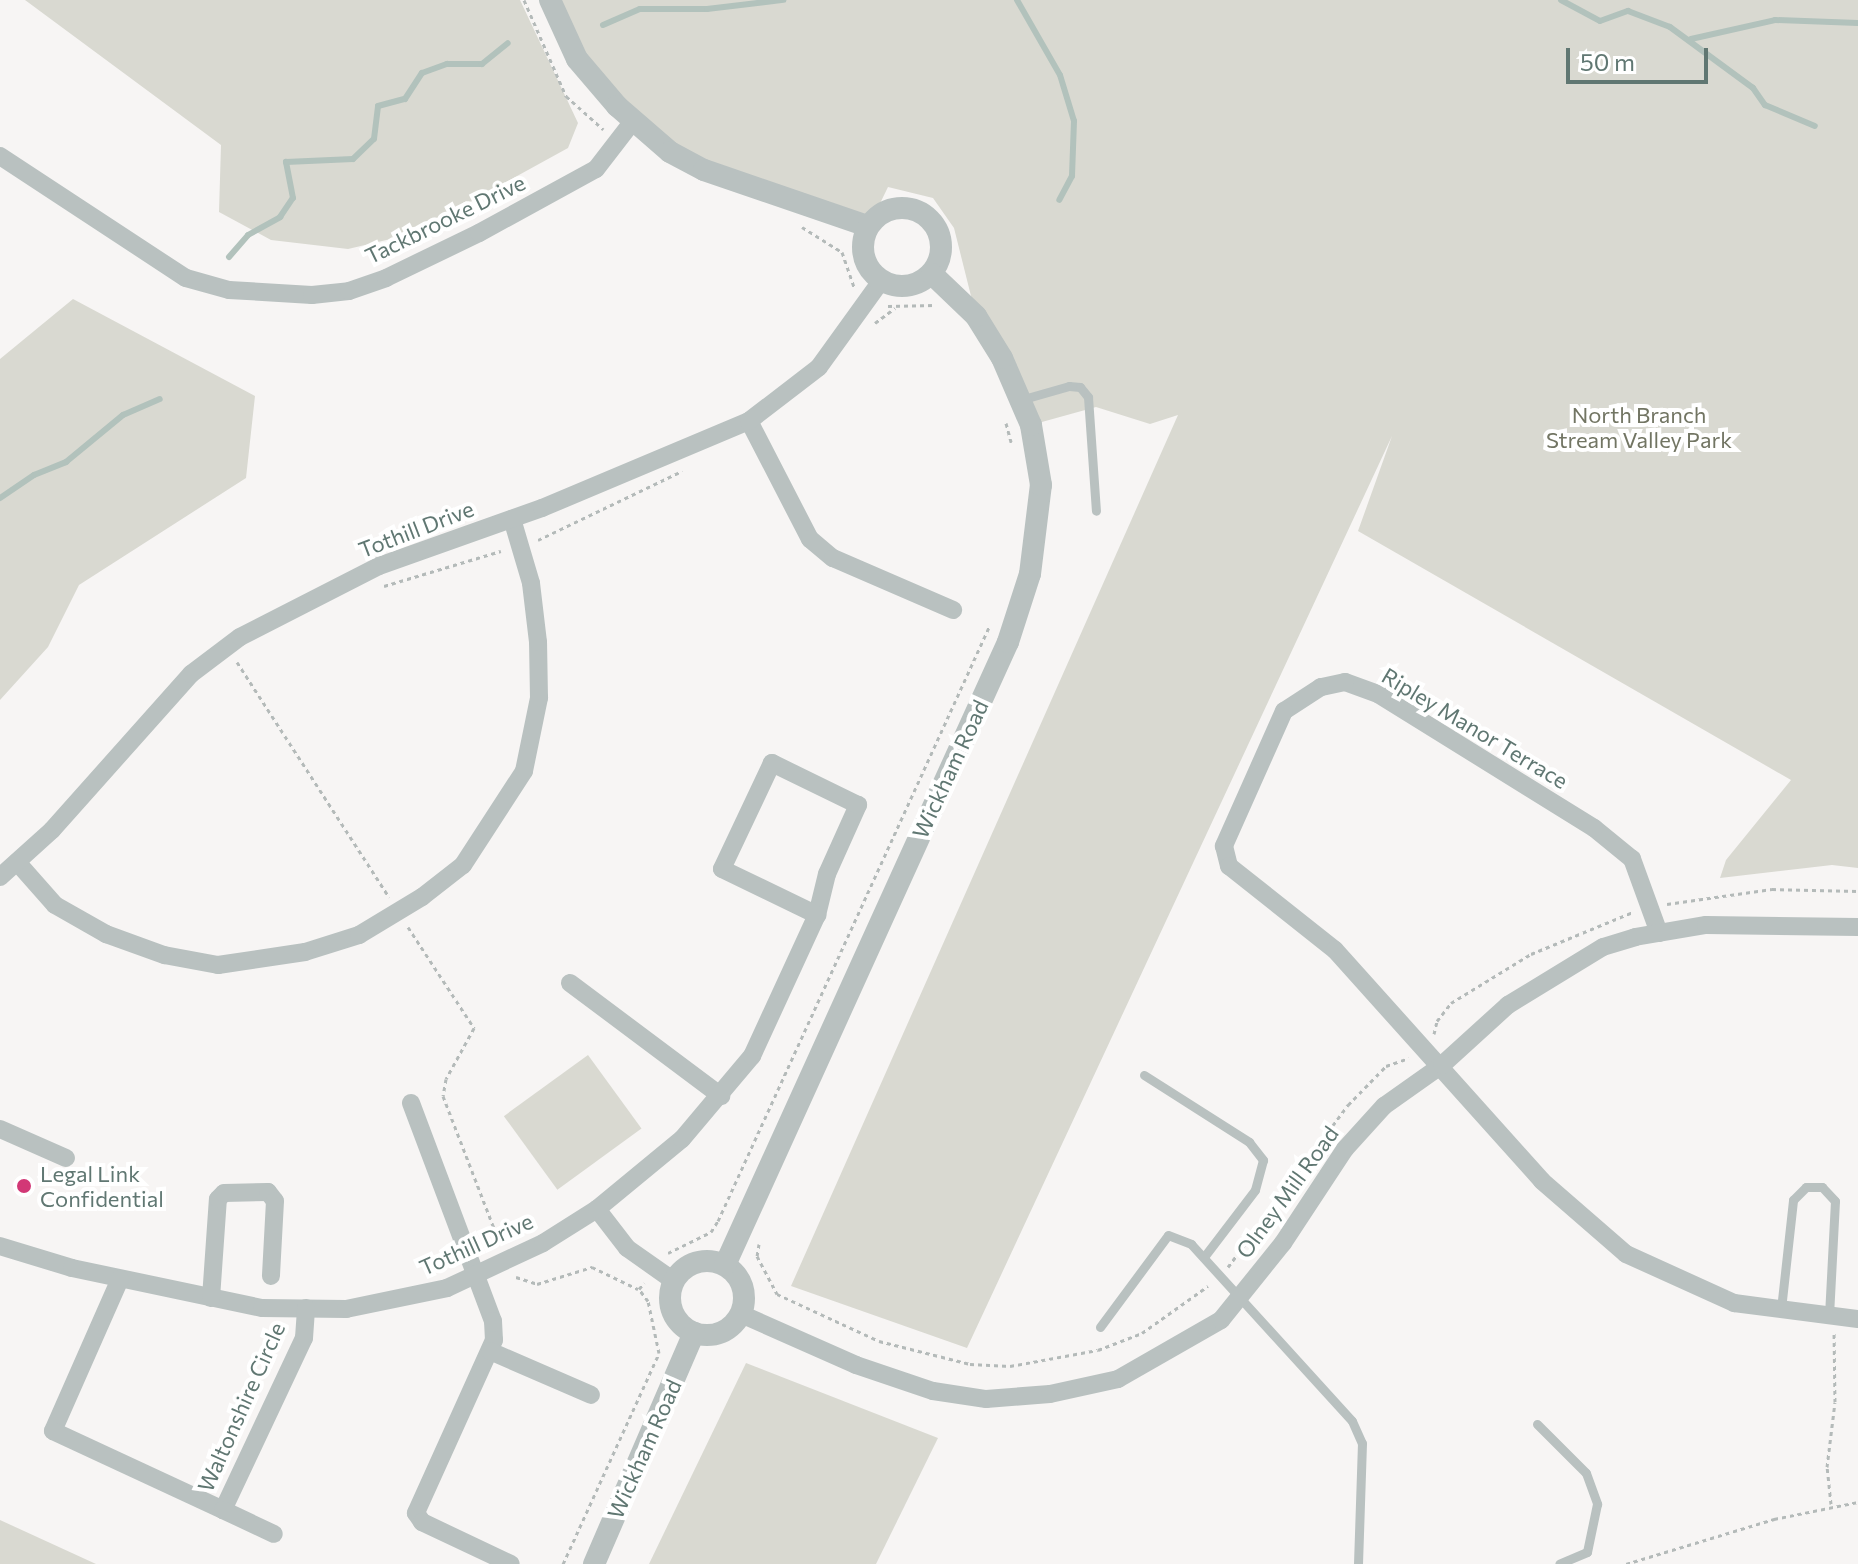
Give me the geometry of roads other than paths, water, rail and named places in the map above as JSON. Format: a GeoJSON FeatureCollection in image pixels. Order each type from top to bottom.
{"type":"FeatureCollection","features":[{"type":"Feature","properties":{"kind":"street"},"geometry":{"type":"LineString","coordinates":[[550,0],[577,59],[633,121],[670,152],[704,170],[868,226]]}},
{"type":"Feature","properties":{"kind":"street","name":"Tackbrooke Drive"},"geometry":{"type":"LineString","coordinates":[[1,159],[186,278],[229,290],[312,295],[349,291],[386,278],[479,233],[596,169],[620,142],[633,121]]}},
{"type":"Feature","properties":{"kind":"street"},"geometry":{"type":"LineString","coordinates":[[906,208],[932,220],[942,247],[932,274],[908,287],[874,290],[863,256],[868,226],[892,209],[906,208]]}},
{"type":"Feature","properties":{"kind":"street","name":"Wickham Road"},"geometry":{"type":"LineString","coordinates":[[725,1265],[1008,642],[1030,574],[1041,485],[1031,425],[976,316],[932,274]]}},
{"type":"Feature","properties":{"kind":"street","name":"Tothill Drive"},"geometry":{"type":"LineString","coordinates":[[0,877],[191,674],[240,637],[379,566],[512,519],[749,421],[819,367],[874,290]]}},
{"type":"Feature","properties":{"kind":"street"},"geometry":{"type":"LineString","coordinates":[[749,421],[810,539],[833,558],[953,610]]}},
{"type":"Feature","properties":{"kind":"street"},"geometry":{"type":"LineString","coordinates":[[17,862],[55,905],[106,934],[164,955],[218,965],[305,952],[359,935],[398,912],[463,865],[524,771],[539,698],[531,583],[512,519]]}},
{"type":"Feature","properties":{"kind":"street","name":"Ripley Manor Terrace"},"geometry":{"type":"LineString","coordinates":[[1659,933],[1632,859],[1594,828],[1378,694],[1345,682],[1305,695],[1284,711],[1224,846],[1229,866],[1335,950],[1425,1046],[1542,1181],[1626,1254],[1734,1303],[1858,1319]]}},
{"type":"Feature","properties":{"kind":"street","name":"Tothill Drive"},"geometry":{"type":"LineString","coordinates":[[0,1246],[120,1279],[262,1308],[393,1301],[447,1288],[507,1260],[597,1209],[682,1139],[752,1056],[817,915],[827,874],[858,805],[772,763],[722,869],[817,915]]}},
{"type":"Feature","properties":{"kind":"street","name":"Olney Mill Road"},"geometry":{"type":"LineString","coordinates":[[741,1314],[856,1365],[933,1391],[986,1399],[1050,1394],[1118,1379],[1221,1320],[1283,1243],[1345,1149],[1384,1106],[1442,1065],[1521,996],[1603,947],[1659,933],[1706,925],[1858,927]]}},
{"type":"Feature","properties":{"kind":"street"},"geometry":{"type":"LineString","coordinates":[[570,983],[721,1096]]}},
{"type":"Feature","properties":{"kind":"street"},"geometry":{"type":"LineString","coordinates":[[411,1103],[493,1321],[490,1351],[416,1513],[422,1522],[511,1564]]}},
{"type":"Feature","properties":{"kind":"street"},"geometry":{"type":"LineString","coordinates":[[0,1129],[66,1158]]}},
{"type":"Feature","properties":{"kind":"street"},"geometry":{"type":"LineString","coordinates":[[211,1298],[218,1199],[224,1193],[268,1192],[275,1201],[271,1276]]}},
{"type":"Feature","properties":{"kind":"street"},"geometry":{"type":"LineString","coordinates":[[597,1209],[627,1248],[654,1270],[674,1281]]}},
{"type":"Feature","properties":{"kind":"street"},"geometry":{"type":"LineString","coordinates":[[702,1260],[725,1265],[743,1286],[741,1314],[722,1332],[694,1333],[683,1327],[670,1305],[674,1281],[702,1260]]}},
{"type":"Feature","properties":{"kind":"street","name":"Waltonshire Circle"},"geometry":{"type":"LineString","coordinates":[[120,1279],[53,1431],[223,1510],[304,1338],[306,1308]]}},
{"type":"Feature","properties":{"kind":"street","name":"Wickham Road"},"geometry":{"type":"LineString","coordinates":[[594,1564],[694,1333]]}},
{"type":"Feature","properties":{"kind":"street"},"geometry":{"type":"LineString","coordinates":[[490,1351],[591,1395]]}},
{"type":"Feature","properties":{"kind":"street"},"geometry":{"type":"LineString","coordinates":[[223,1510],[274,1534]]}},
{"type":"Feature","properties":{"kind":"lane"},"geometry":{"type":"LineString","coordinates":[[1020,400],[1069,386],[1080,387],[1088,397],[1096,511]]}},
{"type":"Feature","properties":{"kind":"lane"},"geometry":{"type":"LineString","coordinates":[[1144,1075],[1249,1142],[1263,1160],[1255,1190],[1204,1257]]}},
{"type":"Feature","properties":{"kind":"lane"},"geometry":{"type":"LineString","coordinates":[[1781,1309],[1793,1200],[1806,1187],[1822,1187],[1835,1201],[1831,1316]]}},
{"type":"Feature","properties":{"kind":"lane"},"geometry":{"type":"LineString","coordinates":[[1100,1327],[1168,1235],[1191,1244],[1352,1421],[1362,1443],[1358,1564]]}},
{"type":"Feature","properties":{"kind":"lane"},"geometry":{"type":"LineString","coordinates":[[1537,1424],[1586,1473],[1597,1504],[1587,1552],[1559,1564]]}},
{"type":"Feature","properties":{"kind":"waterway"},"geometry":{"type":"LineString","coordinates":[[603,25],[640,9],[707,9],[783,0]]}},
{"type":"Feature","properties":{"kind":"waterway"},"geometry":{"type":"LineString","coordinates":[[1017,0],[1060,75],[1074,121],[1072,176],[1059,200]]}},
{"type":"Feature","properties":{"kind":"waterway"},"geometry":{"type":"LineString","coordinates":[[1561,0],[1600,21],[1628,11],[1670,27],[1753,88],[1765,105],[1815,126]]}},
{"type":"Feature","properties":{"kind":"waterway"},"geometry":{"type":"LineString","coordinates":[[1691,39],[1775,20],[1858,23]]}},
{"type":"Feature","properties":{"kind":"waterway"},"geometry":{"type":"LineString","coordinates":[[229,257],[248,235],[280,217],[293,198],[286,162],[353,159],[374,139],[378,106],[405,99],[422,73],[447,64],[482,64],[508,43]]}},
{"type":"Feature","properties":{"kind":"waterway"},"geometry":{"type":"LineString","coordinates":[[0,498],[34,475],[66,462],[123,415],[160,399]]}},
{"type":"Feature","properties":{"kind":"place","name":"Legal Link Confidential"},"geometry":{"type":"Point","coordinates":[24,1186]}},
{"type":"Feature","properties":{"kind":"park label","name":"North Branch Stream Valley Park"},"geometry":{"type":"Point","coordinates":[1639,426]}}]}
